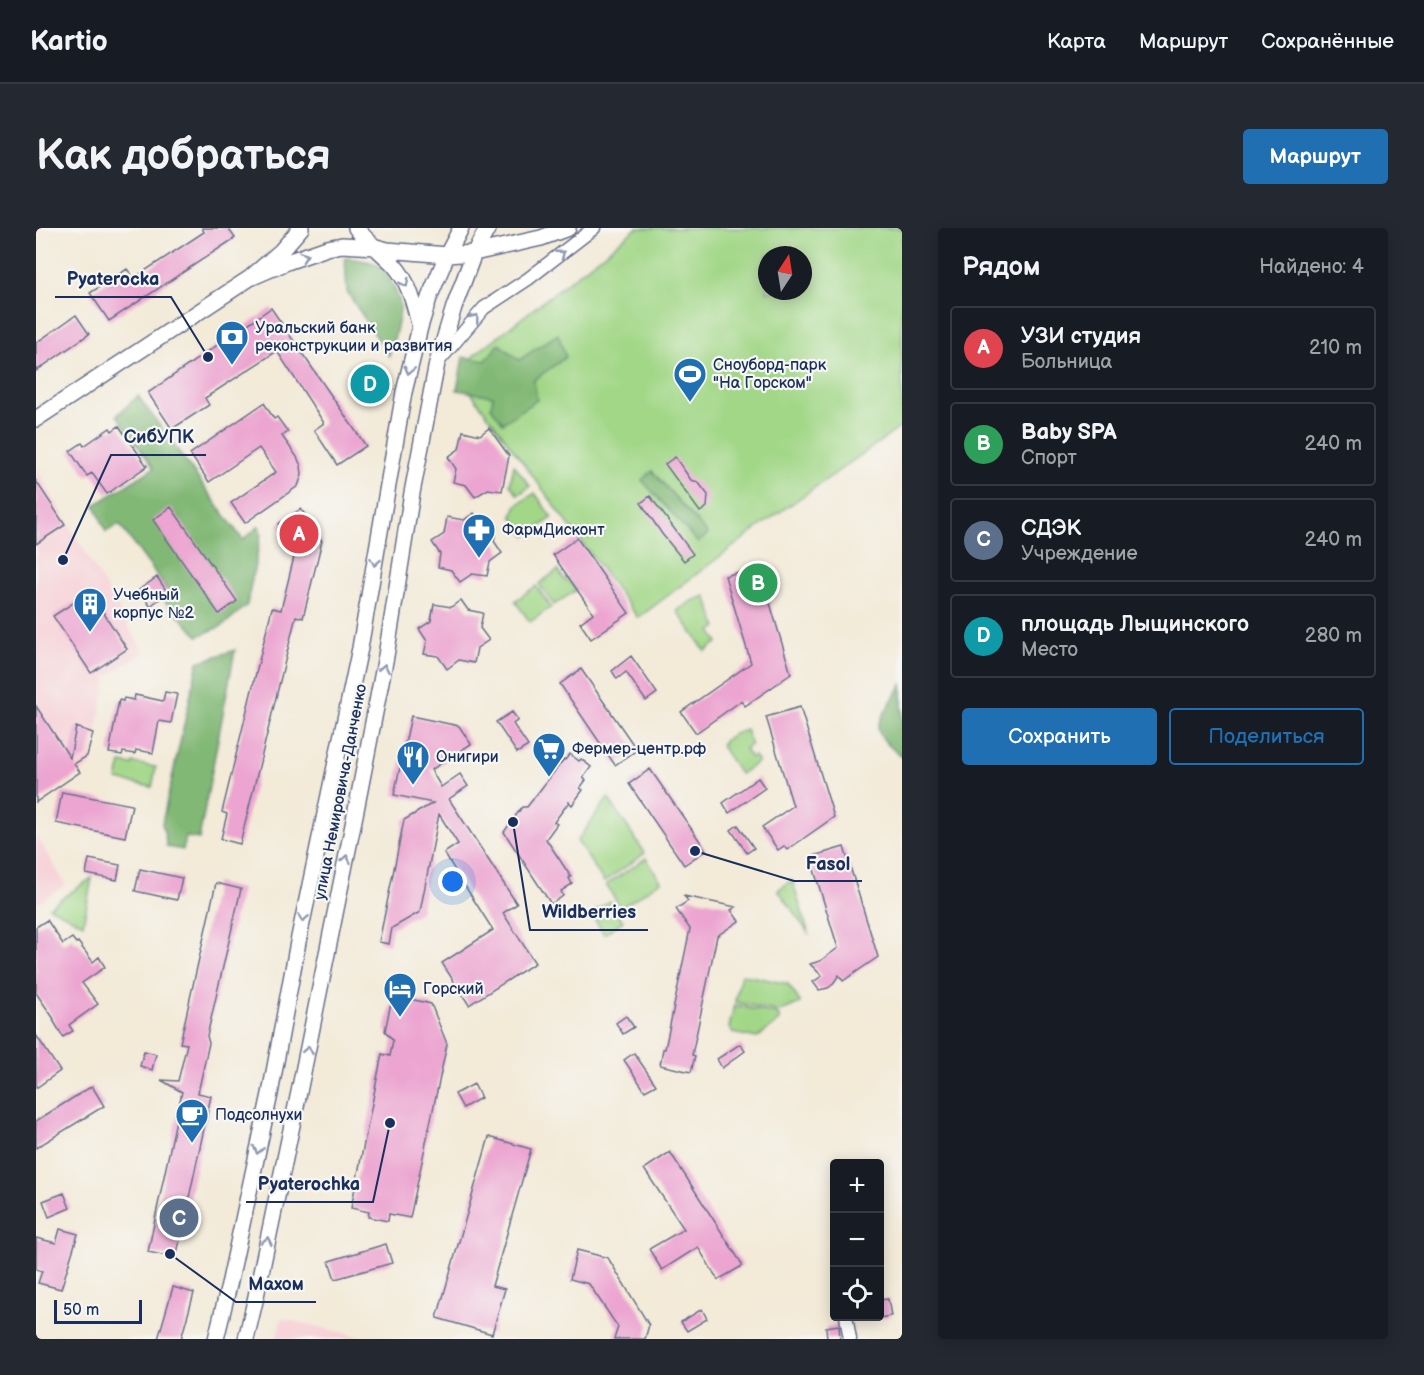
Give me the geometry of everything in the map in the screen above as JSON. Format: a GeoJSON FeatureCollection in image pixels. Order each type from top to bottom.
{"type":"FeatureCollection","features":[{"type":"Feature","properties":{"kind":"main road"},"geometry":{"type":"LineString","coordinates":[[36,419],[250,278],[281,251],[301,228]]}},
{"type":"Feature","properties":{"kind":"main road"},"geometry":{"type":"LineString","coordinates":[[356,228],[405,280],[420,327]]}},
{"type":"Feature","properties":{"kind":"main road","name":"улица Немировича-Данченко"},"geometry":{"type":"LineString","coordinates":[[216,1339],[270,1094],[298,942],[360,648],[404,392],[429,298],[461,228]]}},
{"type":"Feature","properties":{"kind":"main road","name":"улица Немировича-Данченко"},"geometry":{"type":"LineString","coordinates":[[246,1339],[356,810],[386,656],[412,493],[437,363],[454,307],[474,254],[488,228]]}},
{"type":"Feature","properties":{"kind":"main road"},"geometry":{"type":"LineString","coordinates":[[250,278],[287,262],[342,245],[447,255],[474,254],[540,238],[568,228]]}},
{"type":"Feature","properties":{"kind":"street"},"geometry":{"type":"LineString","coordinates":[[437,363],[484,308],[528,279],[594,228]]}},
{"type":"Feature","properties":{"kind":"street"},"geometry":{"type":"LineString","coordinates":[[847,1321],[850,1339]]}},
{"type":"Feature","properties":{"kind":"shaded area"},"geometry":{"type":"Polygon","coordinates":[[[36,468],[144,652],[107,677],[90,767],[36,804],[36,468]]]}},
{"type":"Feature","properties":{"kind":"shaded area"},"geometry":{"type":"Polygon","coordinates":[[[36,835],[66,885],[36,904],[36,835]]]}},
{"type":"Feature","properties":{"kind":"shaded area"},"geometry":{"type":"Polygon","coordinates":[[[281,1318],[360,1337],[370,1339],[277,1339],[281,1318]]]}},
{"type":"Feature","properties":{"kind":"green space","name":"Сноуборд-парк \"На Горском\""},"geometry":{"type":"Polygon","coordinates":[[[637,228],[902,228],[902,426],[766,522],[638,618],[461,379],[473,356],[637,228]]]}},
{"type":"Feature","properties":{"kind":"green space"},"geometry":{"type":"Polygon","coordinates":[[[345,258],[378,265],[396,291],[400,311],[389,356],[347,292],[345,258]]]}},
{"type":"Feature","properties":{"kind":"green space"},"geometry":{"type":"Polygon","coordinates":[[[558,334],[566,357],[534,380],[537,400],[503,423],[491,407],[493,396],[457,390],[463,357],[485,361],[499,344],[519,360],[558,334]]]}},
{"type":"Feature","properties":{"kind":"green space"},"geometry":{"type":"Polygon","coordinates":[[[138,396],[243,540],[259,526],[261,534],[247,605],[222,626],[198,636],[165,601],[172,596],[119,524],[106,532],[95,505],[154,468],[117,415],[138,396]]]}},
{"type":"Feature","properties":{"kind":"green space"},"geometry":{"type":"Polygon","coordinates":[[[514,465],[530,486],[518,495],[510,484],[514,465]]]}},
{"type":"Feature","properties":{"kind":"green space"},"geometry":{"type":"Polygon","coordinates":[[[652,471],[708,534],[698,543],[642,480],[652,471]]]}},
{"type":"Feature","properties":{"kind":"green space"},"geometry":{"type":"Polygon","coordinates":[[[535,493],[552,518],[526,536],[512,516],[517,505],[535,493]]]}},
{"type":"Feature","properties":{"kind":"green space"},"geometry":{"type":"Polygon","coordinates":[[[558,570],[565,581],[568,580],[576,590],[554,605],[539,584],[558,570]]]}},
{"type":"Feature","properties":{"kind":"green space"},"geometry":{"type":"Polygon","coordinates":[[[536,586],[551,607],[530,622],[515,601],[536,586]]]}},
{"type":"Feature","properties":{"kind":"green space"},"geometry":{"type":"Polygon","coordinates":[[[706,596],[717,627],[711,631],[718,642],[705,651],[677,611],[692,601],[706,596]]]}},
{"type":"Feature","properties":{"kind":"green space"},"geometry":{"type":"Polygon","coordinates":[[[235,650],[199,839],[186,837],[183,850],[167,847],[162,823],[198,662],[235,650]]]}},
{"type":"Feature","properties":{"kind":"green space"},"geometry":{"type":"Polygon","coordinates":[[[902,684],[902,757],[884,740],[878,727],[902,684]]]}},
{"type":"Feature","properties":{"kind":"green space"},"geometry":{"type":"Polygon","coordinates":[[[746,730],[751,744],[745,749],[751,758],[754,756],[758,762],[740,774],[721,746],[729,737],[746,730]]]}},
{"type":"Feature","properties":{"kind":"green space"},"geometry":{"type":"Polygon","coordinates":[[[121,763],[156,767],[152,787],[117,780],[121,763]]]}},
{"type":"Feature","properties":{"kind":"green space"},"geometry":{"type":"Polygon","coordinates":[[[608,798],[645,853],[604,882],[577,841],[608,798]]]}},
{"type":"Feature","properties":{"kind":"green space"},"geometry":{"type":"Polygon","coordinates":[[[646,858],[661,881],[621,908],[606,885],[646,858]]]}},
{"type":"Feature","properties":{"kind":"green space"},"geometry":{"type":"Polygon","coordinates":[[[92,878],[83,924],[49,907],[92,878]]]}},
{"type":"Feature","properties":{"kind":"green space"},"geometry":{"type":"Polygon","coordinates":[[[792,880],[809,934],[778,890],[792,880]]]}},
{"type":"Feature","properties":{"kind":"green space"},"geometry":{"type":"Polygon","coordinates":[[[610,901],[623,921],[604,934],[591,914],[610,901]]]}},
{"type":"Feature","properties":{"kind":"green space"},"geometry":{"type":"Polygon","coordinates":[[[741,974],[788,984],[800,1003],[779,1012],[735,1002],[741,974]]]}},
{"type":"Feature","properties":{"kind":"green space"},"geometry":{"type":"Polygon","coordinates":[[[734,1005],[777,1014],[779,1021],[757,1038],[733,1033],[729,1028],[734,1005]]]}},
{"type":"Feature","properties":{"kind":"building"},"geometry":{"type":"Polygon","coordinates":[[[202,228],[228,228],[235,238],[109,321],[90,293],[127,269],[134,278],[204,232],[202,228]]]}},
{"type":"Feature","properties":{"kind":"building"},"geometry":{"type":"Polygon","coordinates":[[[271,308],[366,446],[337,465],[314,430],[324,423],[277,351],[205,398],[209,405],[172,429],[148,393],[271,308]]]}},
{"type":"Feature","properties":{"kind":"building"},"geometry":{"type":"Polygon","coordinates":[[[76,315],[89,334],[36,371],[36,343],[76,315]]]}},
{"type":"Feature","properties":{"kind":"building"},"geometry":{"type":"Polygon","coordinates":[[[264,403],[274,419],[277,417],[288,432],[282,436],[297,457],[302,475],[298,486],[245,523],[231,503],[276,472],[259,448],[209,482],[190,454],[264,403]]]}},
{"type":"Feature","properties":{"kind":"building"},"geometry":{"type":"Polygon","coordinates":[[[119,426],[147,466],[107,494],[92,473],[87,476],[70,451],[82,443],[84,446],[110,428],[112,431],[119,426]]]}},
{"type":"Feature","properties":{"kind":"building"},"geometry":{"type":"Polygon","coordinates":[[[489,428],[509,456],[502,491],[488,489],[475,497],[466,485],[453,482],[456,469],[448,457],[459,449],[463,431],[480,435],[489,428]]]}},
{"type":"Feature","properties":{"kind":"building"},"geometry":{"type":"Polygon","coordinates":[[[675,457],[691,480],[698,482],[708,495],[707,507],[700,512],[665,464],[675,457]]]}},
{"type":"Feature","properties":{"kind":"building"},"geometry":{"type":"Polygon","coordinates":[[[36,481],[65,525],[36,544],[36,481]]]}},
{"type":"Feature","properties":{"kind":"building"},"geometry":{"type":"Polygon","coordinates":[[[650,496],[693,554],[684,561],[641,503],[650,496]]]}},
{"type":"Feature","properties":{"kind":"building"},"geometry":{"type":"Polygon","coordinates":[[[171,507],[237,601],[219,614],[153,520],[171,507]]]}},
{"type":"Feature","properties":{"kind":"building"},"geometry":{"type":"Polygon","coordinates":[[[301,509],[322,541],[303,618],[296,616],[240,844],[221,839],[227,814],[222,812],[272,608],[281,610],[296,549],[278,524],[301,509]]]}},
{"type":"Feature","properties":{"kind":"building"},"geometry":{"type":"Polygon","coordinates":[[[474,513],[481,523],[497,526],[494,541],[502,553],[490,562],[487,576],[472,574],[460,582],[451,570],[438,567],[440,554],[432,542],[444,534],[447,517],[464,520],[474,513]]]}},
{"type":"Feature","properties":{"kind":"building"},"geometry":{"type":"Polygon","coordinates":[[[577,538],[629,613],[591,639],[580,623],[593,613],[553,555],[577,538]]]}},
{"type":"Feature","properties":{"kind":"building"},"geometry":{"type":"Polygon","coordinates":[[[759,566],[791,674],[745,706],[741,701],[696,733],[681,712],[751,663],[725,576],[759,566]]]}},
{"type":"Feature","properties":{"kind":"building"},"geometry":{"type":"Polygon","coordinates":[[[157,577],[168,593],[150,606],[139,590],[157,577]]]}},
{"type":"Feature","properties":{"kind":"building","name":"Учебный корпус №2"},"geometry":{"type":"Polygon","coordinates":[[[90,592],[127,649],[91,673],[53,616],[90,592]]]}},
{"type":"Feature","properties":{"kind":"building"},"geometry":{"type":"Polygon","coordinates":[[[461,600],[468,610],[483,613],[480,628],[489,640],[477,648],[474,663],[459,660],[447,669],[438,656],[424,654],[427,641],[419,629],[431,621],[434,604],[451,607],[461,600]]]}},
{"type":"Feature","properties":{"kind":"building"},"geometry":{"type":"Polygon","coordinates":[[[631,656],[657,693],[646,701],[626,672],[617,679],[612,671],[631,656]]]}},
{"type":"Feature","properties":{"kind":"building"},"geometry":{"type":"Polygon","coordinates":[[[581,669],[637,750],[615,765],[560,684],[581,669]]]}},
{"type":"Feature","properties":{"kind":"building"},"geometry":{"type":"Polygon","coordinates":[[[165,692],[177,694],[171,723],[159,721],[153,753],[136,750],[135,754],[109,753],[119,700],[123,701],[124,698],[134,700],[135,695],[163,701],[165,692]]]}},
{"type":"Feature","properties":{"kind":"building"},"geometry":{"type":"Polygon","coordinates":[[[36,706],[70,758],[76,727],[93,733],[87,756],[74,764],[80,772],[36,802],[36,706]]]}},
{"type":"Feature","properties":{"kind":"building"},"geometry":{"type":"Polygon","coordinates":[[[800,707],[834,817],[787,850],[784,846],[778,850],[762,827],[793,806],[766,717],[800,707]]]}},
{"type":"Feature","properties":{"kind":"building"},"geometry":{"type":"Polygon","coordinates":[[[512,712],[518,720],[513,724],[528,746],[517,753],[496,722],[512,712]]]}},
{"type":"Feature","properties":{"kind":"building"},"geometry":{"type":"Polygon","coordinates":[[[411,716],[459,726],[471,744],[431,770],[441,787],[460,774],[468,786],[449,799],[517,904],[503,913],[535,963],[469,1005],[442,963],[493,930],[444,853],[458,844],[439,814],[420,912],[392,928],[389,944],[379,942],[404,820],[433,803],[394,795],[411,716]]]}},
{"type":"Feature","properties":{"kind":"building"},"geometry":{"type":"Polygon","coordinates":[[[570,754],[591,767],[583,778],[586,780],[580,788],[583,790],[572,805],[569,802],[554,822],[557,824],[546,839],[571,877],[569,878],[572,884],[561,891],[563,896],[551,904],[504,832],[522,807],[527,807],[570,754]]]}},
{"type":"Feature","properties":{"kind":"building"},"geometry":{"type":"Polygon","coordinates":[[[650,769],[706,850],[684,865],[629,784],[650,769]]]}},
{"type":"Feature","properties":{"kind":"building"},"geometry":{"type":"Polygon","coordinates":[[[758,778],[765,788],[729,813],[723,803],[758,778]]]}},
{"type":"Feature","properties":{"kind":"building"},"geometry":{"type":"Polygon","coordinates":[[[62,792],[132,805],[125,837],[56,823],[62,792]]]}},
{"type":"Feature","properties":{"kind":"building"},"geometry":{"type":"Polygon","coordinates":[[[738,825],[754,848],[747,853],[731,830],[738,825]]]}},
{"type":"Feature","properties":{"kind":"building"},"geometry":{"type":"Polygon","coordinates":[[[844,847],[878,957],[843,981],[839,975],[828,988],[819,990],[813,982],[822,976],[810,964],[820,961],[838,948],[810,857],[844,847]]]}},
{"type":"Feature","properties":{"kind":"building"},"geometry":{"type":"Polygon","coordinates":[[[89,859],[120,865],[117,880],[86,874],[89,859]]]}},
{"type":"Feature","properties":{"kind":"building"},"geometry":{"type":"Polygon","coordinates":[[[140,869],[182,878],[177,900],[135,891],[140,869]]]}},
{"type":"Feature","properties":{"kind":"building"},"geometry":{"type":"Polygon","coordinates":[[[216,883],[241,889],[207,1036],[209,1043],[198,1093],[211,1096],[176,1258],[148,1252],[182,1092],[161,1080],[178,1081],[187,1044],[180,1043],[216,883]]]}},
{"type":"Feature","properties":{"kind":"building"},"geometry":{"type":"Polygon","coordinates":[[[684,896],[736,907],[731,910],[739,921],[717,936],[692,1055],[695,1056],[691,1072],[660,1065],[690,929],[676,909],[688,901],[684,896]]]}},
{"type":"Feature","properties":{"kind":"building"},"geometry":{"type":"Polygon","coordinates":[[[47,920],[63,944],[72,938],[76,943],[78,942],[93,962],[99,957],[105,967],[82,983],[98,1004],[69,1025],[73,1031],[63,1037],[36,993],[36,927],[47,920]]]}},
{"type":"Feature","properties":{"kind":"building"},"geometry":{"type":"Polygon","coordinates":[[[402,997],[431,1004],[447,1044],[410,1218],[389,1214],[388,1221],[368,1217],[369,1212],[351,1208],[382,1054],[390,1056],[393,1040],[385,1031],[390,1007],[402,997]]]}},
{"type":"Feature","properties":{"kind":"building"},"geometry":{"type":"Polygon","coordinates":[[[626,1016],[634,1027],[623,1034],[616,1023],[626,1016]]]}},
{"type":"Feature","properties":{"kind":"building"},"geometry":{"type":"Polygon","coordinates":[[[36,1035],[60,1071],[36,1088],[36,1035]]]}},
{"type":"Feature","properties":{"kind":"building"},"geometry":{"type":"Polygon","coordinates":[[[740,1044],[745,1051],[722,1068],[717,1059],[740,1044]]]}},
{"type":"Feature","properties":{"kind":"building"},"geometry":{"type":"Polygon","coordinates":[[[144,1051],[156,1054],[152,1070],[140,1066],[144,1051]]]}},
{"type":"Feature","properties":{"kind":"building"},"geometry":{"type":"Polygon","coordinates":[[[634,1053],[656,1085],[645,1091],[624,1060],[634,1053]]]}},
{"type":"Feature","properties":{"kind":"building"},"geometry":{"type":"Polygon","coordinates":[[[474,1084],[481,1098],[463,1108],[455,1094],[474,1084]]]}},
{"type":"Feature","properties":{"kind":"building"},"geometry":{"type":"Polygon","coordinates":[[[92,1086],[104,1106],[36,1148],[36,1121],[92,1086]]]}},
{"type":"Feature","properties":{"kind":"building"},"geometry":{"type":"Polygon","coordinates":[[[489,1137],[531,1149],[492,1286],[505,1289],[492,1334],[437,1318],[489,1137]]]}},
{"type":"Feature","properties":{"kind":"building"},"geometry":{"type":"Polygon","coordinates":[[[670,1152],[742,1264],[718,1280],[698,1247],[662,1270],[649,1249],[684,1229],[644,1169],[670,1152]]]}},
{"type":"Feature","properties":{"kind":"building"},"geometry":{"type":"Polygon","coordinates":[[[64,1193],[70,1208],[49,1217],[43,1201],[64,1193]]]}},
{"type":"Feature","properties":{"kind":"building"},"geometry":{"type":"Polygon","coordinates":[[[60,1229],[78,1234],[61,1289],[38,1283],[42,1271],[36,1269],[36,1238],[56,1243],[60,1229]]]}},
{"type":"Feature","properties":{"kind":"building"},"geometry":{"type":"Polygon","coordinates":[[[386,1244],[392,1263],[335,1279],[329,1261],[386,1244]]]}},
{"type":"Feature","properties":{"kind":"building"},"geometry":{"type":"Polygon","coordinates":[[[577,1250],[608,1258],[649,1325],[645,1339],[614,1339],[618,1327],[589,1284],[570,1279],[577,1250]]]}},
{"type":"Feature","properties":{"kind":"building"},"geometry":{"type":"Polygon","coordinates":[[[173,1287],[194,1293],[181,1339],[158,1339],[173,1287]]]}},
{"type":"Feature","properties":{"kind":"building"},"geometry":{"type":"Polygon","coordinates":[[[884,1299],[888,1299],[891,1316],[884,1317],[884,1299]]]}},
{"type":"Feature","properties":{"kind":"building"},"geometry":{"type":"Polygon","coordinates":[[[702,1309],[707,1319],[687,1331],[681,1322],[702,1309]]]}},
{"type":"Feature","properties":{"kind":"building"},"geometry":{"type":"Polygon","coordinates":[[[839,1325],[840,1339],[827,1339],[826,1327],[839,1325]]]}},
{"type":"Feature","properties":{"kind":"place","name":"Pyaterocka"},"geometry":{"type":"Point","coordinates":[208,357]}},
{"type":"Feature","properties":{"kind":"place","name":"Уральский банк реконструкции и развития"},"geometry":{"type":"Point","coordinates":[232,366]}},
{"type":"Feature","properties":{"kind":"place","name":"площадь Лыщинского"},"geometry":{"type":"Point","coordinates":[370,384]}},
{"type":"Feature","properties":{"kind":"place","name":"Сноуборд-парк \"На Горском\""},"geometry":{"type":"Point","coordinates":[690,403]}},
{"type":"Feature","properties":{"kind":"place","name":"УЗИ студия"},"geometry":{"type":"Point","coordinates":[299,534]}},
{"type":"Feature","properties":{"kind":"place","name":"ФармДисконт"},"geometry":{"type":"Point","coordinates":[479,559]}},
{"type":"Feature","properties":{"kind":"place","name":"СибУПК"},"geometry":{"type":"Point","coordinates":[63,560]}},
{"type":"Feature","properties":{"kind":"place","name":"Baby SPA"},"geometry":{"type":"Point","coordinates":[758,583]}},
{"type":"Feature","properties":{"kind":"place","name":"Учебный корпус №2"},"geometry":{"type":"Point","coordinates":[90,633]}},
{"type":"Feature","properties":{"kind":"place","name":"Фермер-центр.рф"},"geometry":{"type":"Point","coordinates":[549,778]}},
{"type":"Feature","properties":{"kind":"place","name":"Онигири"},"geometry":{"type":"Point","coordinates":[413,786]}},
{"type":"Feature","properties":{"kind":"place","name":"Wildberries"},"geometry":{"type":"Point","coordinates":[513,822]}},
{"type":"Feature","properties":{"kind":"place","name":"Fasol"},"geometry":{"type":"Point","coordinates":[695,851]}},
{"type":"Feature","properties":{"kind":"place","name":"Горский"},"geometry":{"type":"Point","coordinates":[400,1018]}},
{"type":"Feature","properties":{"kind":"place","name":"Pyaterochka"},"geometry":{"type":"Point","coordinates":[390,1123]}},
{"type":"Feature","properties":{"kind":"place","name":"Подсолнухи"},"geometry":{"type":"Point","coordinates":[192,1144]}},
{"type":"Feature","properties":{"kind":"place","name":"СДЭК"},"geometry":{"type":"Point","coordinates":[179,1218]}},
{"type":"Feature","properties":{"kind":"place","name":"Махом"},"geometry":{"type":"Point","coordinates":[170,1254]}}]}
